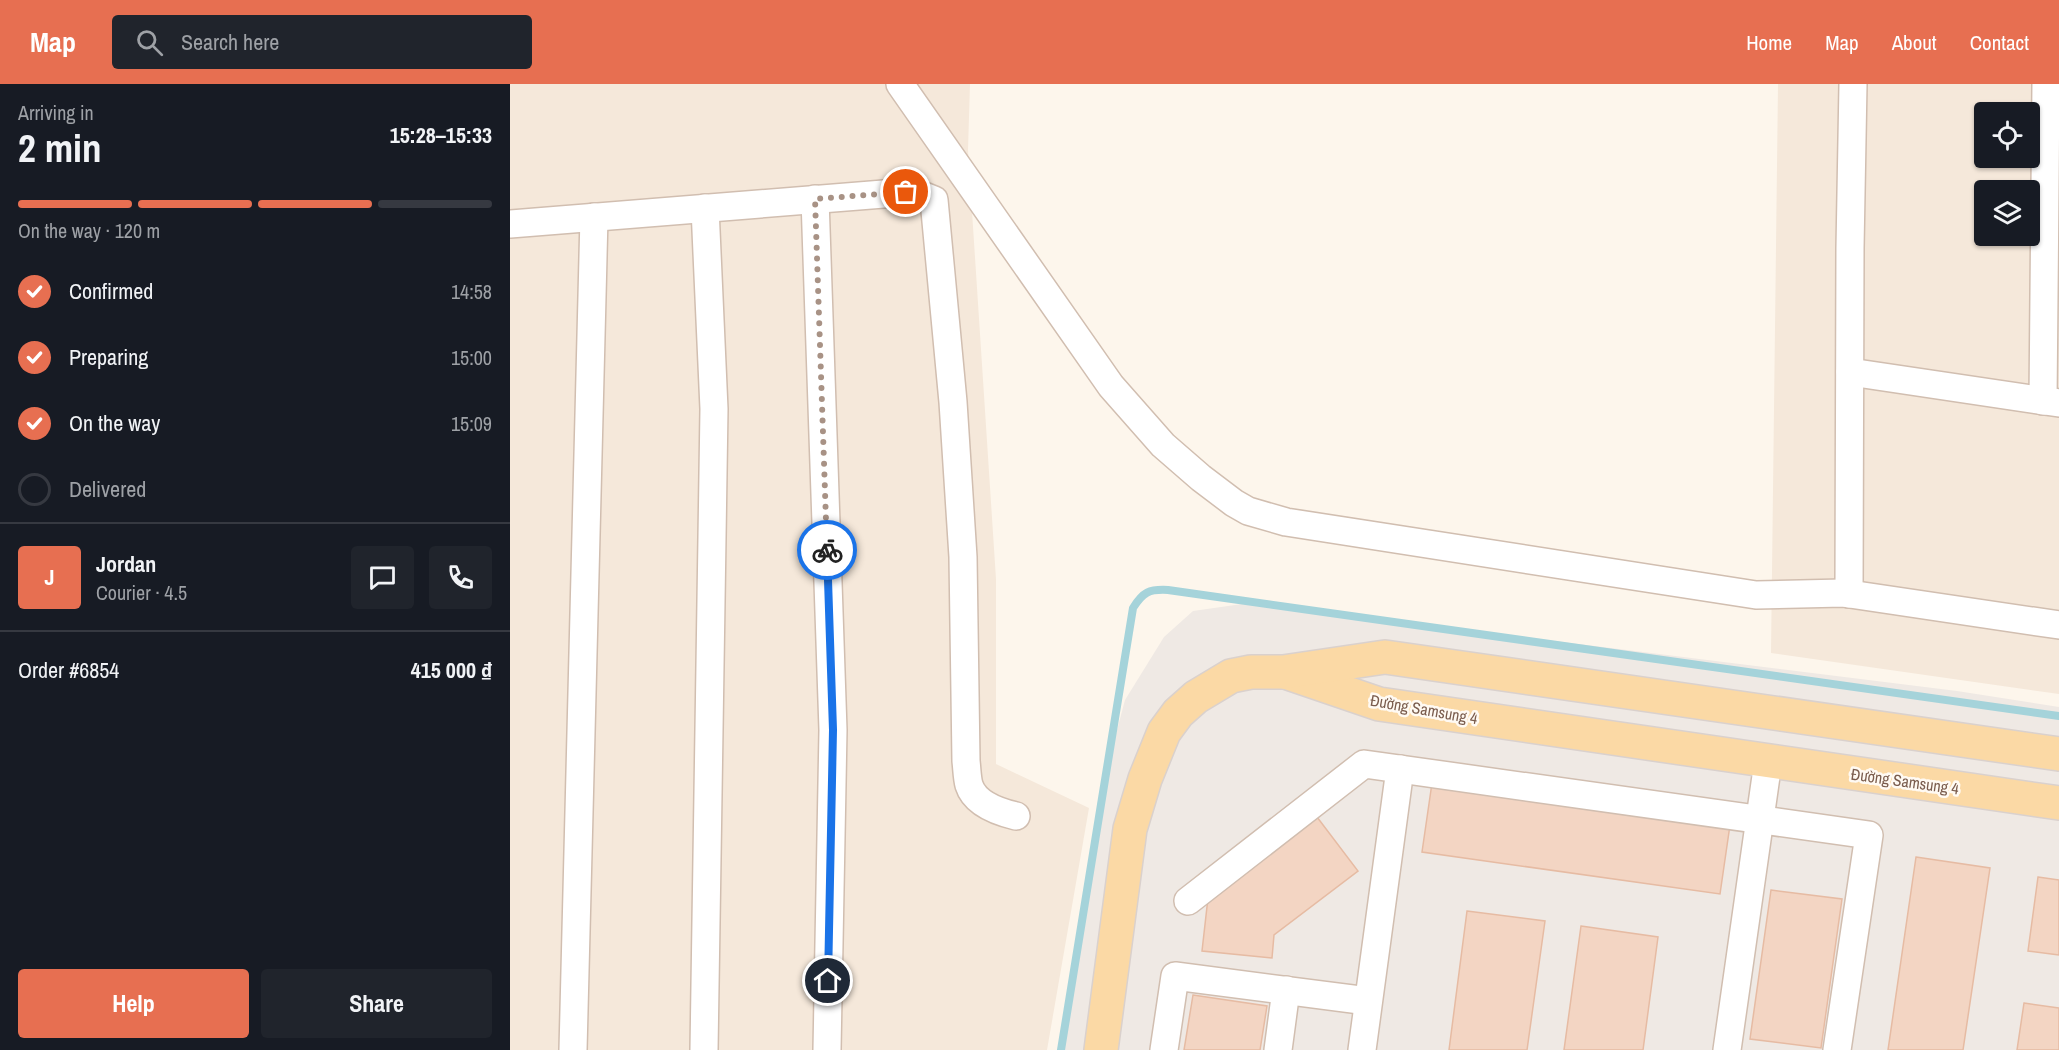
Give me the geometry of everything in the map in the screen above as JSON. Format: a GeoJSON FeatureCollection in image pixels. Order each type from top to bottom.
{"type":"FeatureCollection","features":[{"type":"Feature","properties":{"kind":"main road"},"geometry":{"type":"LineString","coordinates":[[1101,1050],[1130,829],[1145,779],[1164,732],[1178,713],[1196,697],[1231,676],[1251,672],[1283,672],[1385,657],[2059,754]]}},
{"type":"Feature","properties":{"kind":"main road","name":"Đường Samsung 4"},"geometry":{"type":"LineString","coordinates":[[1283,672],[1379,704],[2059,803]]}},
{"type":"Feature","properties":{"kind":"street"},"geometry":{"type":"LineString","coordinates":[[900,84],[1111,386],[1144,426],[1177,459],[1223,495],[1248,510],[1286,522],[1756,595],[1849,594],[2059,625]]}},
{"type":"Feature","properties":{"kind":"street"},"geometry":{"type":"LineString","coordinates":[[1849,594],[1853,84]]}},
{"type":"Feature","properties":{"kind":"street"},"geometry":{"type":"LineString","coordinates":[[1850,372],[2051,402],[2046,84]]}},
{"type":"Feature","properties":{"kind":"street"},"geometry":{"type":"LineString","coordinates":[[510,224],[906,192],[934,200],[954,414],[963,557],[966,761],[969,787],[981,801],[995,811],[1016,816]]}},
{"type":"Feature","properties":{"kind":"street"},"geometry":{"type":"LineString","coordinates":[[815,199],[833,730],[827,1050]]}},
{"type":"Feature","properties":{"kind":"street"},"geometry":{"type":"LineString","coordinates":[[704,1050],[714,409],[705,208]]}},
{"type":"Feature","properties":{"kind":"street"},"geometry":{"type":"LineString","coordinates":[[573,1050],[594,217]]}},
{"type":"Feature","properties":{"kind":"street"},"geometry":{"type":"LineString","coordinates":[[1727,1050],[1768,762]]}},
{"type":"Feature","properties":{"kind":"street"},"geometry":{"type":"LineString","coordinates":[[1188,901],[1364,764],[1869,835],[1837,1050]]}},
{"type":"Feature","properties":{"kind":"street"},"geometry":{"type":"LineString","coordinates":[[1362,1050],[1400,769]]}},
{"type":"Feature","properties":{"kind":"street"},"geometry":{"type":"LineString","coordinates":[[1164,1050],[1175,976],[1368,1001]]}},
{"type":"Feature","properties":{"kind":"street"},"geometry":{"type":"LineString","coordinates":[[1278,1050],[1286,990]]}},
{"type":"Feature","properties":{"kind":"shaded area"},"geometry":{"type":"Polygon","coordinates":[[[510,84],[970,84],[968,150],[996,579],[996,764],[1089,808],[1047,1050],[510,1050],[510,84]]]}},
{"type":"Feature","properties":{"kind":"shaded area"},"geometry":{"type":"Polygon","coordinates":[[[1778,84],[2059,84],[2059,694],[1771,653],[1778,84]]]}},
{"type":"Feature","properties":{"kind":"shaded area"},"geometry":{"type":"Polygon","coordinates":[[[1249,603],[1957,691],[2059,707],[2059,1050],[1064,1050],[1098,801],[1125,700],[1164,637],[1193,611],[1249,603]]]}},
{"type":"Feature","properties":{"kind":"building"},"geometry":{"type":"Polygon","coordinates":[[[1432,783],[1730,825],[1720,894],[1422,852],[1432,783]]]}},
{"type":"Feature","properties":{"kind":"building"},"geometry":{"type":"Polygon","coordinates":[[[1317,817],[1358,871],[1274,935],[1272,958],[1202,951],[1208,898],[1317,817]]]}},
{"type":"Feature","properties":{"kind":"building"},"geometry":{"type":"Polygon","coordinates":[[[1916,857],[1990,868],[1963,1050],[1888,1050],[1916,857]]]}},
{"type":"Feature","properties":{"kind":"building"},"geometry":{"type":"Polygon","coordinates":[[[2038,877],[2059,880],[2059,955],[2028,951],[2038,877]]]}},
{"type":"Feature","properties":{"kind":"building"},"geometry":{"type":"Polygon","coordinates":[[[1771,890],[1842,899],[1821,1048],[1750,1039],[1771,890]]]}},
{"type":"Feature","properties":{"kind":"building"},"geometry":{"type":"Polygon","coordinates":[[[1467,911],[1545,921],[1527,1050],[1449,1050],[1467,911]]]}},
{"type":"Feature","properties":{"kind":"building"},"geometry":{"type":"Polygon","coordinates":[[[1581,926],[1658,937],[1643,1050],[1564,1050],[1581,926]]]}},
{"type":"Feature","properties":{"kind":"building"},"geometry":{"type":"Polygon","coordinates":[[[1193,995],[1267,1006],[1260,1050],[1184,1050],[1193,995]]]}},
{"type":"Feature","properties":{"kind":"building"},"geometry":{"type":"Polygon","coordinates":[[[2024,1003],[2059,1008],[2059,1050],[2017,1050],[2024,1003]]]}},
{"type":"Feature","properties":{"kind":"waterway"},"geometry":{"type":"LineString","coordinates":[[1061,1050],[1133,608],[1143,595],[1151,591],[1168,590],[2059,716]]}},
{"type":"Feature","properties":{"kind":"way so far"},"geometry":{"type":"LineString","coordinates":[[827,550],[815,199],[906,192]]}},
{"type":"Feature","properties":{"kind":"route"},"geometry":{"type":"LineString","coordinates":[[827,550],[833,730],[828,981]]}}]}
